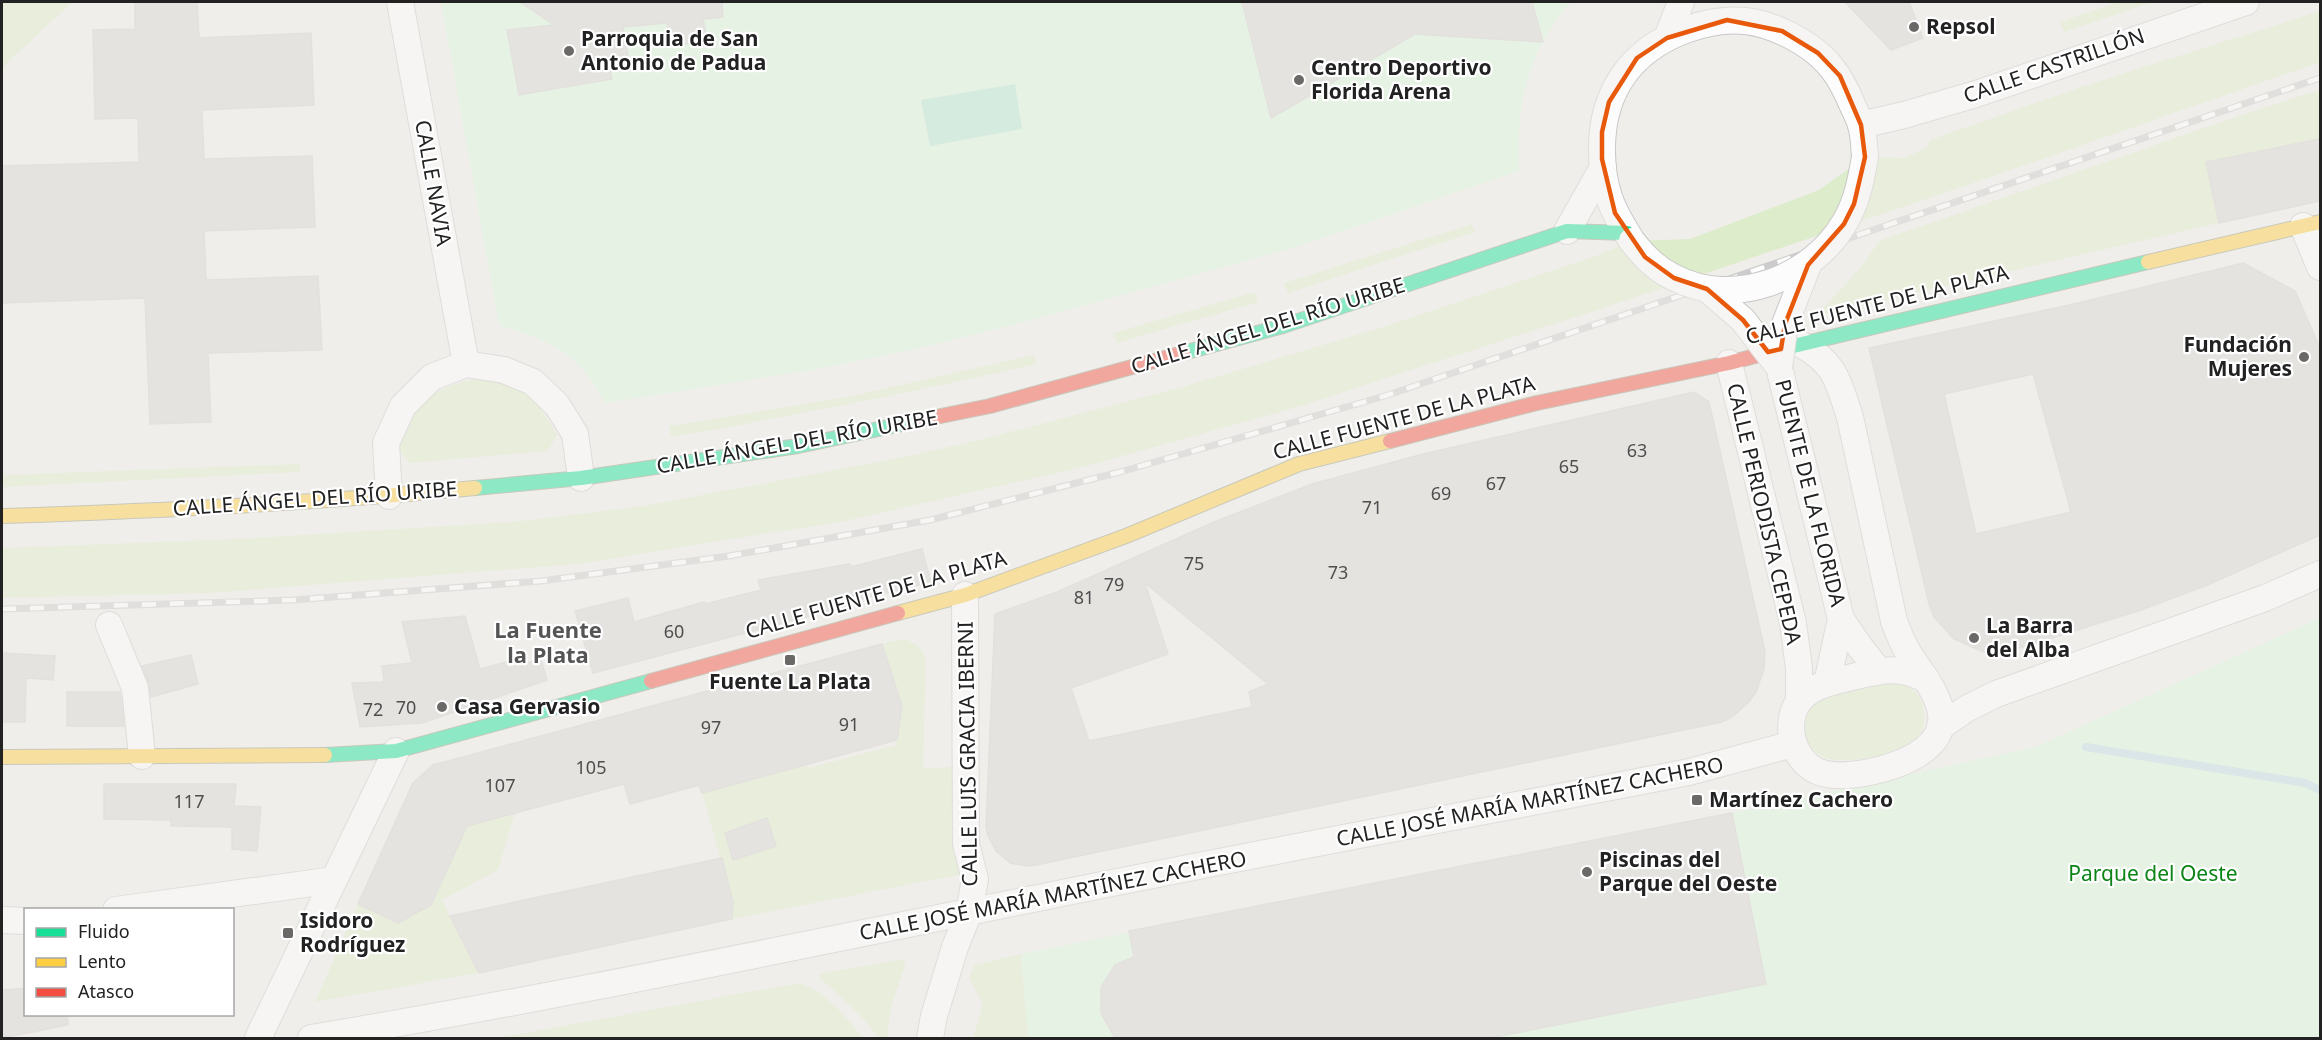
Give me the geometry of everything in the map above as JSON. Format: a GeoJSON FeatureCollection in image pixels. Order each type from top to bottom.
{"type":"FeatureCollection","features":[{"type":"Feature","properties":{"kind":"main road","name":"CALLE FUENTE DE LA PLATA"},"geometry":{"type":"LineString","coordinates":[[2,757],[396,751],[964,595],[1126,536],[1299,464],[1537,403],[1729,363],[1800,344],[2312,224]]}},
{"type":"Feature","properties":{"kind":"main road","name":"CALLE ÁNGEL DEL RÍO URIBE"},"geometry":{"type":"LineString","coordinates":[[2,516],[135,512],[388,496],[581,478],[798,446],[990,406],[1282,326],[1566,231],[1629,237]]}},
{"type":"Feature","properties":{"kind":"street","name":"CALLE NAVIA"},"geometry":{"type":"LineString","coordinates":[[400,2],[466,364]]}},
{"type":"Feature","properties":{"kind":"street"},"geometry":{"type":"LineString","coordinates":[[1666,38],[1681,2]]}},
{"type":"Feature","properties":{"kind":"street"},"geometry":{"type":"LineString","coordinates":[[1721,2],[1755,22],[1782,31],[1818,53],[1840,76],[1861,125],[1865,157],[1859,188],[1844,224],[1823,251],[1808,265],[1764,285],[1729,290],[1707,289],[1674,278],[1659,269],[1645,257],[1629,237],[1608,195],[1603,167],[1602,132],[1609,102],[1621,77],[1637,58],[1666,38],[1704,23],[1726,20],[1755,22]]}},
{"type":"Feature","properties":{"kind":"street","name":"CALLE CASTRILLÓN"},"geometry":{"type":"LineString","coordinates":[[1861,125],[1976,94],[2246,2]]}},
{"type":"Feature","properties":{"kind":"street"},"geometry":{"type":"LineString","coordinates":[[1566,231],[1603,167]]}},
{"type":"Feature","properties":{"kind":"street"},"geometry":{"type":"LineString","coordinates":[[2312,224],[2320,267]]}},
{"type":"Feature","properties":{"kind":"street","name":"PUENTE DE LA FLORIDA"},"geometry":{"type":"LineString","coordinates":[[1808,265],[1785,324],[1779,367],[1841,619],[1860,647],[1880,670]]}},
{"type":"Feature","properties":{"kind":"street","name":"PUENTE DE LA FLORIDA"},"geometry":{"type":"LineString","coordinates":[[1707,289],[1743,320],[1779,367]]}},
{"type":"Feature","properties":{"kind":"street"},"geometry":{"type":"LineString","coordinates":[[1800,344],[1820,354],[1831,368],[1842,393],[1850,417],[1894,621],[1901,641],[1940,704],[1940,727]]}},
{"type":"Feature","properties":{"kind":"street","name":"CALLE PERIODISTA CEPEDA"},"geometry":{"type":"LineString","coordinates":[[1729,363],[1793,622],[1799,668],[1799,701]]}},
{"type":"Feature","properties":{"kind":"street"},"geometry":{"type":"LineString","coordinates":[[388,496],[386,443],[403,406],[432,377],[466,364],[504,370],[533,381],[557,405],[575,434],[581,478]]}},
{"type":"Feature","properties":{"kind":"street"},"geometry":{"type":"LineString","coordinates":[[1927,680],[1907,670],[1880,670],[1827,683],[1806,694],[1799,701],[1791,727],[1793,744],[1812,769],[1832,775],[1856,774],[1888,767],[1912,758],[1929,745],[1940,727],[1966,709],[1996,694],[2265,598],[2320,574]]}},
{"type":"Feature","properties":{"kind":"street","name":"CALLE LUIS GRACIA IBERNI"},"geometry":{"type":"LineString","coordinates":[[930,1038],[934,1016],[969,912],[975,879],[966,844],[964,595]]}},
{"type":"Feature","properties":{"kind":"street","name":"PUENTE DE LA FLORIDA"},"geometry":{"type":"LineString","coordinates":[[1827,683],[1841,619]]}},
{"type":"Feature","properties":{"kind":"street"},"geometry":{"type":"LineString","coordinates":[[109,625],[130,658],[142,756]]}},
{"type":"Feature","properties":{"kind":"street","name":"CALLE JOSÉ MARÍA MARTÍNEZ CACHERO"},"geometry":{"type":"LineString","coordinates":[[311,1038],[453,1014],[1689,772],[1793,744]]}},
{"type":"Feature","properties":{"kind":"street"},"geometry":{"type":"LineString","coordinates":[[258,1038],[396,751]]}},
{"type":"Feature","properties":{"kind":"street"},"geometry":{"type":"LineString","coordinates":[[124,908],[334,880]]}},
{"type":"Feature","properties":{"kind":"street"},"geometry":{"type":"LineString","coordinates":[[2,920],[24,921]]}},
{"type":"Feature","properties":{"kind":"street"},"geometry":{"type":"LineString","coordinates":[[431,1038],[453,1014]]}},
{"type":"Feature","properties":{"kind":"highlighted area"},"geometry":{"type":"Polygon","coordinates":[[[1727,20],[1782,31],[1818,53],[1840,76],[1861,125],[1865,157],[1854,204],[1844,224],[1808,265],[1785,324],[1781,349],[1768,352],[1743,320],[1707,289],[1674,278],[1645,257],[1615,213],[1602,159],[1602,132],[1609,102],[1637,58],[1667,38],[1727,20]]]}},
{"type":"Feature","properties":{"kind":"green space"},"geometry":{"type":"Polygon","coordinates":[[[2,2],[72,2],[2,68],[2,2]]]}},
{"type":"Feature","properties":{"kind":"green space"},"geometry":{"type":"Polygon","coordinates":[[[441,2],[1571,2],[1544,40],[1527,81],[1520,124],[1519,171],[1293,248],[1020,323],[920,348],[813,370],[605,403],[584,371],[562,351],[549,343],[499,325],[441,2]]]}},
{"type":"Feature","properties":{"kind":"green space"},"geometry":{"type":"Polygon","coordinates":[[[2119,2],[2152,2],[2064,32],[2060,22],[2119,2]]]}},
{"type":"Feature","properties":{"kind":"green space"},"geometry":{"type":"Polygon","coordinates":[[[2320,11],[2320,62],[1991,177],[1594,311],[1294,408],[1083,467],[845,521],[578,564],[211,593],[2,598],[2,548],[236,539],[512,522],[644,506],[909,456],[983,439],[1182,387],[1373,330],[1593,257],[1632,241],[1690,239],[1819,190],[1865,157],[1904,158],[1928,147],[1930,140],[2081,87],[2320,11]]]}},
{"type":"Feature","properties":{"kind":"green space"},"geometry":{"type":"Polygon","coordinates":[[[1015,84],[1022,129],[930,146],[921,100],[1015,84]]]}},
{"type":"Feature","properties":{"kind":"green space"},"geometry":{"type":"Polygon","coordinates":[[[2320,90],[2320,139],[2206,162],[2219,223],[1820,315],[1824,307],[1862,266],[1879,241],[2244,114],[2320,90]]]}},
{"type":"Feature","properties":{"kind":"green space"},"geometry":{"type":"Polygon","coordinates":[[[1472,224],[1475,232],[1288,293],[1284,283],[1472,224]]]}},
{"type":"Feature","properties":{"kind":"green space"},"geometry":{"type":"Polygon","coordinates":[[[1255,292],[1258,302],[1117,343],[1113,333],[1255,292]]]}},
{"type":"Feature","properties":{"kind":"green space"},"geometry":{"type":"Polygon","coordinates":[[[1034,355],[1037,364],[854,403],[671,437],[669,426],[852,396],[1034,355]]]}},
{"type":"Feature","properties":{"kind":"green space"},"geometry":{"type":"Polygon","coordinates":[[[472,380],[493,380],[506,383],[516,387],[533,400],[557,435],[548,451],[410,463],[399,450],[403,436],[416,412],[424,403],[445,388],[472,380]]]}},
{"type":"Feature","properties":{"kind":"green space"},"geometry":{"type":"Polygon","coordinates":[[[300,464],[300,472],[2,487],[2,475],[300,464]]]}},
{"type":"Feature","properties":{"kind":"green space","name":"Parque del Oeste"},"geometry":{"type":"Polygon","coordinates":[[[2320,618],[2320,1038],[1028,1038],[1021,954],[1732,813],[2035,747],[2320,618]]]}},
{"type":"Feature","properties":{"kind":"green space"},"geometry":{"type":"Polygon","coordinates":[[[908,640],[922,650],[925,658],[923,766],[925,768],[956,767],[963,874],[732,919],[733,903],[702,793],[804,766],[806,763],[808,768],[896,745],[902,706],[882,644],[908,640]],[[767,818],[725,833],[733,859],[776,846],[767,818]]]}},
{"type":"Feature","properties":{"kind":"green space"},"geometry":{"type":"Polygon","coordinates":[[[1878,683],[1894,683],[1910,688],[1920,699],[1924,721],[1923,728],[1915,740],[1892,752],[1857,759],[1826,758],[1812,749],[1808,743],[1805,728],[1808,714],[1817,702],[1831,694],[1878,683]]]}},
{"type":"Feature","properties":{"kind":"green space"},"geometry":{"type":"Polygon","coordinates":[[[515,813],[498,870],[442,900],[479,973],[315,1002],[358,904],[398,923],[431,905],[467,826],[515,813]]]}},
{"type":"Feature","properties":{"kind":"green space"},"geometry":{"type":"Polygon","coordinates":[[[1021,954],[1028,1038],[973,1038],[983,1004],[969,978],[974,965],[1021,954]]]}},
{"type":"Feature","properties":{"kind":"green space"},"geometry":{"type":"Polygon","coordinates":[[[902,959],[905,965],[891,1008],[887,1038],[879,1038],[860,1015],[819,977],[820,974],[902,959]]]}},
{"type":"Feature","properties":{"kind":"green space"},"geometry":{"type":"Polygon","coordinates":[[[799,983],[827,998],[863,1038],[497,1038],[799,983]]]}},
{"type":"Feature","properties":{"kind":"building"},"geometry":{"type":"Polygon","coordinates":[[[135,2],[197,2],[199,38],[311,33],[314,105],[202,110],[204,159],[312,156],[315,227],[204,231],[206,280],[318,276],[322,350],[208,353],[211,422],[150,424],[145,298],[2,303],[2,166],[139,162],[138,118],[95,119],[93,30],[135,29],[135,2]]]}},
{"type":"Feature","properties":{"kind":"building","name":"Parroquia de San Antonio de Padua"},"geometry":{"type":"Polygon","coordinates":[[[520,2],[722,2],[723,17],[703,19],[707,40],[671,47],[667,23],[623,27],[628,55],[607,58],[612,79],[519,95],[507,30],[554,25],[520,2]]]}},
{"type":"Feature","properties":{"kind":"building","name":"Centro Deportivo Florida Arena"},"geometry":{"type":"Polygon","coordinates":[[[1242,2],[1532,2],[1543,42],[1415,34],[1271,118],[1242,2]]]}},
{"type":"Feature","properties":{"kind":"building"},"geometry":{"type":"Polygon","coordinates":[[[1845,2],[1909,2],[1923,38],[1891,50],[1845,2]]]}},
{"type":"Feature","properties":{"kind":"building"},"geometry":{"type":"Polygon","coordinates":[[[2320,139],[2320,201],[2219,223],[2206,162],[2320,139]]]}},
{"type":"Feature","properties":{"kind":"building"},"geometry":{"type":"Polygon","coordinates":[[[2243,263],[2295,291],[2320,348],[2320,535],[2205,586],[2141,610],[2004,653],[1986,653],[1954,639],[1934,617],[1929,604],[1869,348],[2078,303],[2243,263]],[[2033,374],[1944,394],[1976,534],[2071,512],[2033,374]]]}},
{"type":"Feature","properties":{"kind":"building"},"geometry":{"type":"Polygon","coordinates":[[[1694,392],[1709,402],[1765,651],[1764,669],[1756,692],[1749,702],[1732,717],[1722,722],[1036,865],[1010,863],[996,851],[986,827],[995,614],[1057,592],[1214,522],[1312,484],[1423,454],[1694,392]],[[1145,583],[1168,654],[1071,688],[1089,741],[1252,707],[1249,692],[1268,684],[1145,583]]]}},
{"type":"Feature","properties":{"kind":"building"},"geometry":{"type":"Polygon","coordinates":[[[922,549],[931,582],[593,673],[575,611],[628,598],[634,622],[704,602],[705,604],[761,590],[758,580],[850,564],[850,567],[922,549]]]}},
{"type":"Feature","properties":{"kind":"building"},"geometry":{"type":"Polygon","coordinates":[[[465,616],[480,669],[506,662],[508,668],[541,659],[547,680],[422,723],[360,727],[352,683],[384,682],[382,666],[412,663],[402,622],[465,616]]]}},
{"type":"Feature","properties":{"kind":"building"},"geometry":{"type":"Polygon","coordinates":[[[882,644],[902,706],[897,740],[702,793],[699,785],[630,804],[624,784],[467,826],[431,905],[398,923],[358,904],[413,783],[433,765],[882,644]]]}},
{"type":"Feature","properties":{"kind":"building"},"geometry":{"type":"Polygon","coordinates":[[[2,653],[55,656],[53,680],[26,678],[25,722],[2,722],[2,653]]]}},
{"type":"Feature","properties":{"kind":"building"},"geometry":{"type":"Polygon","coordinates":[[[191,655],[198,684],[151,697],[149,683],[142,666],[191,655]]]}},
{"type":"Feature","properties":{"kind":"building"},"geometry":{"type":"Polygon","coordinates":[[[67,692],[120,692],[124,726],[67,726],[67,692]]]}},
{"type":"Feature","properties":{"kind":"building"},"geometry":{"type":"Polygon","coordinates":[[[104,784],[236,784],[234,806],[261,807],[257,851],[232,849],[232,827],[171,826],[171,820],[104,819],[104,784]]]}},
{"type":"Feature","properties":{"kind":"building","name":"Piscinas del Parque del Oeste"},"geometry":{"type":"Polygon","coordinates":[[[1732,813],[1766,984],[1490,1038],[1115,1038],[1101,1013],[1101,987],[1115,965],[1134,957],[1129,931],[1732,813]]]}},
{"type":"Feature","properties":{"kind":"building"},"geometry":{"type":"Polygon","coordinates":[[[767,818],[776,846],[733,860],[725,833],[767,818]]]}},
{"type":"Feature","properties":{"kind":"building"},"geometry":{"type":"Polygon","coordinates":[[[722,858],[733,903],[732,919],[479,973],[450,916],[722,858]]]}},
{"type":"Feature","properties":{"kind":"building"},"geometry":{"type":"Polygon","coordinates":[[[24,988],[24,1016],[67,1016],[68,1025],[2,1038],[2,990],[24,988]]]}},
{"type":"Feature","properties":{"kind":"waterway"},"geometry":{"type":"LineString","coordinates":[[2086,747],[2305,783],[2320,790]]}},
{"type":"Feature","properties":{"kind":"railway"},"geometry":{"type":"LineString","coordinates":[[2,609],[293,600],[541,581],[729,556],[930,520],[1120,472],[1388,395],[2320,78]]}},
{"type":"Feature","properties":{"kind":"traffic: fast"},"geometry":{"type":"LineString","coordinates":[[1183,353],[1283,326],[1567,231],[1627,233]]}},
{"type":"Feature","properties":{"kind":"traffic: fast"},"geometry":{"type":"LineString","coordinates":[[1785,348],[2148,262]]}},
{"type":"Feature","properties":{"kind":"traffic: fast"},"geometry":{"type":"LineString","coordinates":[[475,488],[581,478],[798,446],[921,420]]}},
{"type":"Feature","properties":{"kind":"traffic: fast"},"geometry":{"type":"LineString","coordinates":[[325,755],[396,751],[651,681]]}},
{"type":"Feature","properties":{"kind":"traffic: slow"},"geometry":{"type":"LineString","coordinates":[[2148,262],[2320,222]]}},
{"type":"Feature","properties":{"kind":"traffic: slow"},"geometry":{"type":"LineString","coordinates":[[898,613],[965,595],[1126,536],[1299,464],[1390,441]]}},
{"type":"Feature","properties":{"kind":"traffic: slow"},"geometry":{"type":"LineString","coordinates":[[2,516],[239,506],[475,488]]}},
{"type":"Feature","properties":{"kind":"traffic: slow"},"geometry":{"type":"LineString","coordinates":[[2,757],[325,755]]}},
{"type":"Feature","properties":{"kind":"traffic: jam"},"geometry":{"type":"LineString","coordinates":[[1390,441],[1537,403],[1729,363],[1785,348]]}},
{"type":"Feature","properties":{"kind":"traffic: jam"},"geometry":{"type":"LineString","coordinates":[[921,420],[990,406],[1183,353]]}},
{"type":"Feature","properties":{"kind":"traffic: jam"},"geometry":{"type":"LineString","coordinates":[[651,681],[898,613]]}},
{"type":"Feature","properties":{"kind":"place","name":"Repsol"},"geometry":{"type":"Point","coordinates":[1914,27]}},
{"type":"Feature","properties":{"kind":"place","name":"Parroquia de San Antonio de Padua"},"geometry":{"type":"Point","coordinates":[569,51]}},
{"type":"Feature","properties":{"kind":"place","name":"Centro Deportivo Florida Arena"},"geometry":{"type":"Point","coordinates":[1299,80]}},
{"type":"Feature","properties":{"kind":"place","name":"Fundación Mujeres"},"geometry":{"type":"Point","coordinates":[2304,357]}},
{"type":"Feature","properties":{"kind":"place","name":"La Barra del Alba"},"geometry":{"type":"Point","coordinates":[1974,638]}},
{"type":"Feature","properties":{"kind":"place","name":"Fuente La Plata"},"geometry":{"type":"Point","coordinates":[790,660]}},
{"type":"Feature","properties":{"kind":"place","name":"Casa Gervasio"},"geometry":{"type":"Point","coordinates":[442,707]}},
{"type":"Feature","properties":{"kind":"place","name":"Martínez Cachero"},"geometry":{"type":"Point","coordinates":[1697,800]}},
{"type":"Feature","properties":{"kind":"place","name":"Piscinas del Parque del Oeste"},"geometry":{"type":"Point","coordinates":[1587,872]}},
{"type":"Feature","properties":{"kind":"place","name":"Isidoro Rodríguez"},"geometry":{"type":"Point","coordinates":[288,933]}},
{"type":"Feature","properties":{"kind":"district","name":"La Fuente la Plata"},"geometry":{"type":"Point","coordinates":[548,642]}}]}
